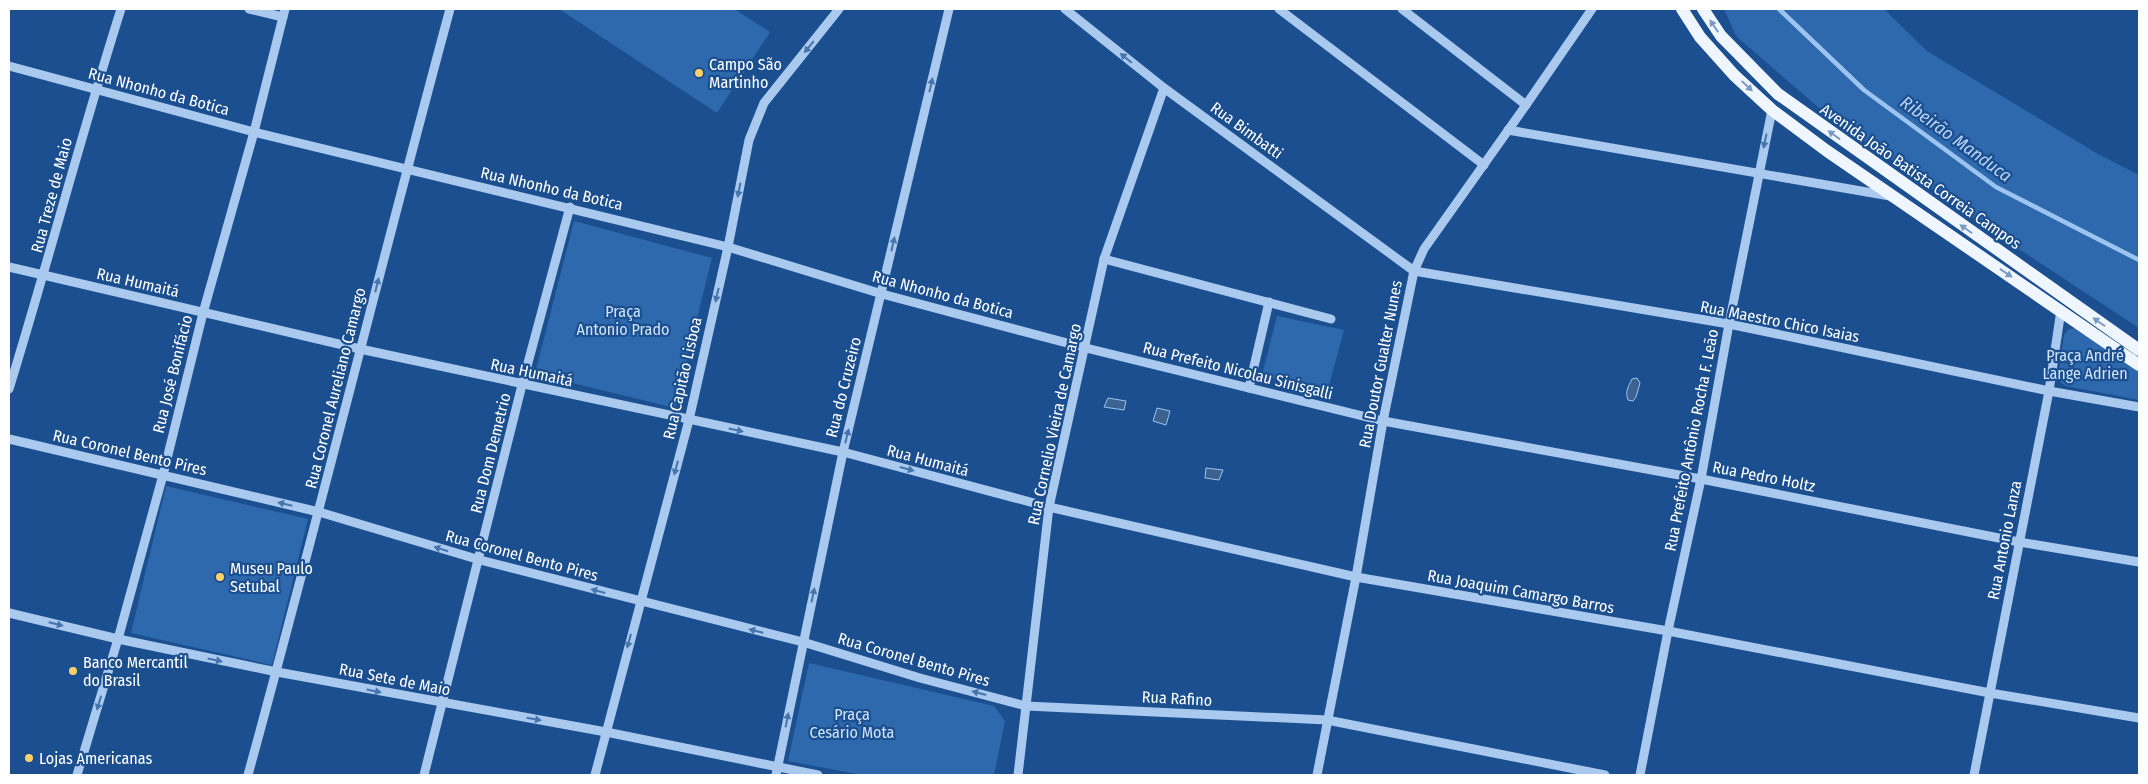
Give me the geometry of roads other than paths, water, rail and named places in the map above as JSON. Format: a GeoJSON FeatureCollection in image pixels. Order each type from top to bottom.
{"type":"FeatureCollection","features":[{"type":"Feature","properties":{"kind":"main road","name":"Avenida João Batista Correia Campos"},"geometry":{"type":"LineString","coordinates":[[1682,9],[1700,37],[1734,74],[1772,110],[1893,196],[2139,365]]}},
{"type":"Feature","properties":{"kind":"main road","name":"Avenida João Batista Correia Campos"},"geometry":{"type":"LineString","coordinates":[[1702,9],[1721,36],[1778,94],[2139,350]]}},
{"type":"Feature","properties":{"kind":"street","name":"Rua Treze de Maio"},"geometry":{"type":"LineString","coordinates":[[9,389],[44,276],[96,89],[121,9]]}},
{"type":"Feature","properties":{"kind":"street"},"geometry":{"type":"LineString","coordinates":[[250,9],[284,13]]}},
{"type":"Feature","properties":{"kind":"street","name":"Rua Coronel Aureliano Camargo"},"geometry":{"type":"LineString","coordinates":[[248,775],[319,512],[406,170],[450,9]]}},
{"type":"Feature","properties":{"kind":"street","name":"Rua Capitão Lisboa"},"geometry":{"type":"LineString","coordinates":[[595,775],[689,420],[728,247],[749,140],[764,104],[840,9]]}},
{"type":"Feature","properties":{"kind":"street","name":"Rua do Cruzeiro"},"geometry":{"type":"LineString","coordinates":[[777,771],[843,452],[949,9]]}},
{"type":"Feature","properties":{"kind":"street","name":"Rua Bimbatti"},"geometry":{"type":"LineString","coordinates":[[1065,9],[1164,88],[1414,271]]}},
{"type":"Feature","properties":{"kind":"street"},"geometry":{"type":"LineString","coordinates":[[1279,9],[1484,164]]}},
{"type":"Feature","properties":{"kind":"street"},"geometry":{"type":"LineString","coordinates":[[1290,17],[1296,9]]}},
{"type":"Feature","properties":{"kind":"street"},"geometry":{"type":"LineString","coordinates":[[1402,9],[1526,105]]}},
{"type":"Feature","properties":{"kind":"street","name":"Rua Doutor Gualter Nunes"},"geometry":{"type":"LineString","coordinates":[[1317,775],[1356,577],[1382,421],[1414,271],[1424,249],[1592,9]]}},
{"type":"Feature","properties":{"kind":"street","name":"Rua José Bonifácio"},"geometry":{"type":"LineString","coordinates":[[77,775],[118,639],[163,475],[203,313],[254,132],[284,13]]}},
{"type":"Feature","properties":{"kind":"street","name":"Rua Nhonho da Botica"},"geometry":{"type":"LineString","coordinates":[[9,66],[254,132],[406,170],[570,207],[728,247],[882,294],[1086,348]]}},
{"type":"Feature","properties":{"kind":"street","name":"Rua Cornelio Vieira de Camargo"},"geometry":{"type":"LineString","coordinates":[[1018,775],[1049,508],[1086,348],[1104,259],[1164,88]]}},
{"type":"Feature","properties":{"kind":"street","name":"Rua Prefeito Antônio Rocha F. Leão"},"geometry":{"type":"LineString","coordinates":[[1640,775],[1668,632],[1702,479],[1729,324],[1772,110]]}},
{"type":"Feature","properties":{"kind":"street"},"geometry":{"type":"LineString","coordinates":[[1508,130],[1893,196]]}},
{"type":"Feature","properties":{"kind":"street","name":"Rua Dom Demetrio"},"geometry":{"type":"LineString","coordinates":[[424,775],[480,560],[522,385],[570,207]]}},
{"type":"Feature","properties":{"kind":"street"},"geometry":{"type":"LineString","coordinates":[[1104,259],[1331,319]]}},
{"type":"Feature","properties":{"kind":"street","name":"Rua Humaitá"},"geometry":{"type":"LineString","coordinates":[[9,267],[522,385],[843,452],[1049,508]]}},
{"type":"Feature","properties":{"kind":"street","name":"Rua Maestro Chico Isaias"},"geometry":{"type":"LineString","coordinates":[[1414,271],[1729,324],[2049,391],[2139,407]]}},
{"type":"Feature","properties":{"kind":"street"},"geometry":{"type":"LineString","coordinates":[[1249,388],[1269,302]]}},
{"type":"Feature","properties":{"kind":"street","name":"Rua Antonio Lanza"},"geometry":{"type":"LineString","coordinates":[[1974,775],[2049,391],[2061,310]]}},
{"type":"Feature","properties":{"kind":"street","name":"Rua Prefeito Nicolau Sinisgalli"},"geometry":{"type":"LineString","coordinates":[[1086,348],[1382,421]]}},
{"type":"Feature","properties":{"kind":"street","name":"Rua Pedro Holtz"},"geometry":{"type":"LineString","coordinates":[[1382,421],[1702,479],[2019,542],[2139,562]]}},
{"type":"Feature","properties":{"kind":"street","name":"Rua Coronel Bento Pires"},"geometry":{"type":"LineString","coordinates":[[9,439],[319,512],[480,560],[803,642],[1026,706]]}},
{"type":"Feature","properties":{"kind":"street","name":"Rua Joaquim Camargo Barros"},"geometry":{"type":"LineString","coordinates":[[1049,508],[1356,577],[1668,632],[1990,693],[2139,718]]}},
{"type":"Feature","properties":{"kind":"street","name":"Rua Sete de Maio"},"geometry":{"type":"LineString","coordinates":[[9,613],[118,639],[276,672],[606,732],[777,771],[818,775]]}},
{"type":"Feature","properties":{"kind":"street","name":"Rua Rafino"},"geometry":{"type":"LineString","coordinates":[[1026,706],[1327,720],[1605,775]]}},
{"type":"Feature","properties":{"kind":"waterway","name":"Ribeirão Manduca"},"geometry":{"type":"LineString","coordinates":[[1779,9],[1864,90],[1996,187],[2139,260]]}},
{"type":"Feature","properties":{"kind":"place","name":"Campo São Martinho"},"geometry":{"type":"Point","coordinates":[699,73]}},
{"type":"Feature","properties":{"kind":"place","name":"Museu Paulo Setubal"},"geometry":{"type":"Point","coordinates":[220,577]}},
{"type":"Feature","properties":{"kind":"place","name":"Banco Mercantil do Brasil"},"geometry":{"type":"Point","coordinates":[73,671]}},
{"type":"Feature","properties":{"kind":"place","name":"Lojas Americanas"},"geometry":{"type":"Point","coordinates":[29,758]}},
{"type":"Feature","properties":{"kind":"park label","name":"Praça Antonio Prado"},"geometry":{"type":"Point","coordinates":[623,320]}},
{"type":"Feature","properties":{"kind":"park label","name":"Praça André Lange Adrien"},"geometry":{"type":"Point","coordinates":[2085,364]}},
{"type":"Feature","properties":{"kind":"park label","name":"Praça Cesário Mota"},"geometry":{"type":"Point","coordinates":[852,723]}}]}
